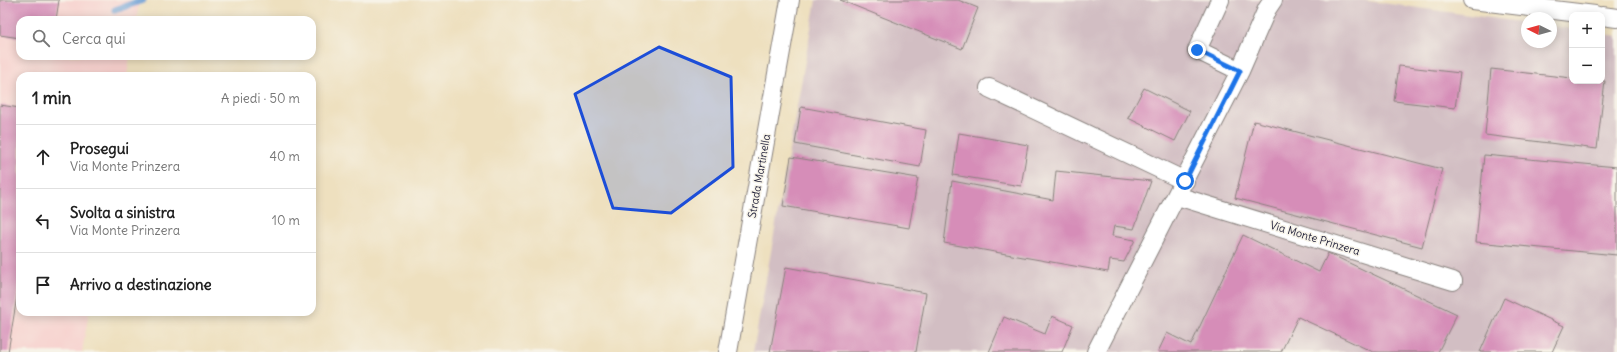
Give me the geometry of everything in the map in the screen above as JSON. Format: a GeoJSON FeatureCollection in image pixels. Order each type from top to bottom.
{"type":"FeatureCollection","features":[{"type":"Feature","properties":{"kind":"street","name":"Strada Martinella"},"geometry":{"type":"LineString","coordinates":[[728,352],[790,0]]}},
{"type":"Feature","properties":{"kind":"street"},"geometry":{"type":"LineString","coordinates":[[1220,0],[1197,50],[1240,71]]}},
{"type":"Feature","properties":{"kind":"street"},"geometry":{"type":"LineString","coordinates":[[1096,352],[1240,71],[1267,9],[1273,0]]}},
{"type":"Feature","properties":{"kind":"street"},"geometry":{"type":"LineString","coordinates":[[1472,0],[1570,12]]}},
{"type":"Feature","properties":{"kind":"street"},"geometry":{"type":"LineString","coordinates":[[1605,16],[1617,18]]}},
{"type":"Feature","properties":{"kind":"street","name":"Via Monte Prinzera"},"geometry":{"type":"LineString","coordinates":[[989,88],[1181,188],[1453,280]]}},
{"type":"Feature","properties":{"kind":"highlighted area"},"geometry":{"type":"Polygon","coordinates":[[[659,47],[731,77],[733,167],[671,213],[613,208],[575,94],[659,47]]]}},
{"type":"Feature","properties":{"kind":"shaded area"},"geometry":{"type":"Polygon","coordinates":[[[0,0],[140,0],[137,16],[16,16],[16,60],[129,60],[128,72],[16,72],[16,316],[88,316],[82,352],[0,352],[0,0]]]}},
{"type":"Feature","properties":{"kind":"shaded area"},"geometry":{"type":"Polygon","coordinates":[[[816,0],[1361,0],[1521,22],[1521,48],[1557,48],[1557,27],[1569,29],[1569,84],[1605,84],[1605,34],[1617,36],[1617,352],[753,352],[816,0]]]}},
{"type":"Feature","properties":{"kind":"building"},"geometry":{"type":"Polygon","coordinates":[[[0,0],[59,0],[57,16],[16,16],[16,37],[0,35],[0,0]]]}},
{"type":"Feature","properties":{"kind":"building"},"geometry":{"type":"Polygon","coordinates":[[[840,0],[958,0],[978,8],[962,49],[840,0]]]}},
{"type":"Feature","properties":{"kind":"building"},"geometry":{"type":"Polygon","coordinates":[[[1399,66],[1460,73],[1455,108],[1394,101],[1399,66]]]}},
{"type":"Feature","properties":{"kind":"building"},"geometry":{"type":"Polygon","coordinates":[[[1491,69],[1569,78],[1569,84],[1605,84],[1597,149],[1485,135],[1491,69]]]}},
{"type":"Feature","properties":{"kind":"building"},"geometry":{"type":"Polygon","coordinates":[[[1144,88],[1190,111],[1175,141],[1128,118],[1144,88]]]}},
{"type":"Feature","properties":{"kind":"building"},"geometry":{"type":"Polygon","coordinates":[[[0,105],[16,107],[16,303],[8,352],[0,352],[0,105]]]}},
{"type":"Feature","properties":{"kind":"building"},"geometry":{"type":"Polygon","coordinates":[[[801,107],[926,130],[920,167],[795,144],[801,107]]]}},
{"type":"Feature","properties":{"kind":"building"},"geometry":{"type":"Polygon","coordinates":[[[1254,121],[1442,169],[1422,247],[1235,198],[1254,121]]]}},
{"type":"Feature","properties":{"kind":"building"},"geometry":{"type":"Polygon","coordinates":[[[959,133],[1028,145],[1021,186],[953,175],[959,133]]]}},
{"type":"Feature","properties":{"kind":"building"},"geometry":{"type":"Polygon","coordinates":[[[1484,155],[1617,167],[1617,255],[1476,242],[1484,155]]]}},
{"type":"Feature","properties":{"kind":"building"},"geometry":{"type":"Polygon","coordinates":[[[791,157],[918,178],[909,228],[783,206],[791,157]]]}},
{"type":"Feature","properties":{"kind":"building"},"geometry":{"type":"Polygon","coordinates":[[[1056,171],[1151,181],[1134,229],[1114,226],[1112,236],[1135,240],[1124,262],[1110,260],[1108,272],[944,243],[952,181],[1053,200],[1056,171]]]}},
{"type":"Feature","properties":{"kind":"building"},"geometry":{"type":"Polygon","coordinates":[[[1243,235],[1319,272],[1328,253],[1457,314],[1438,352],[1373,352],[1298,317],[1281,352],[1158,352],[1167,333],[1191,345],[1243,235]]]}},
{"type":"Feature","properties":{"kind":"building"},"geometry":{"type":"Polygon","coordinates":[[[786,267],[926,293],[916,352],[770,352],[786,267]]]}},
{"type":"Feature","properties":{"kind":"building"},"geometry":{"type":"Polygon","coordinates":[[[1504,298],[1564,326],[1552,352],[1480,352],[1504,298]]]}},
{"type":"Feature","properties":{"kind":"building"},"geometry":{"type":"Polygon","coordinates":[[[1052,316],[1073,325],[1062,352],[989,352],[1004,317],[1045,334],[1052,316]]]}},
{"type":"Feature","properties":{"kind":"waterway"},"geometry":{"type":"LineString","coordinates":[[115,10],[143,0]]}},
{"type":"Feature","properties":{"kind":"route"},"geometry":{"type":"LineString","coordinates":[[1185,181],[1240,71],[1197,50]]}}]}
